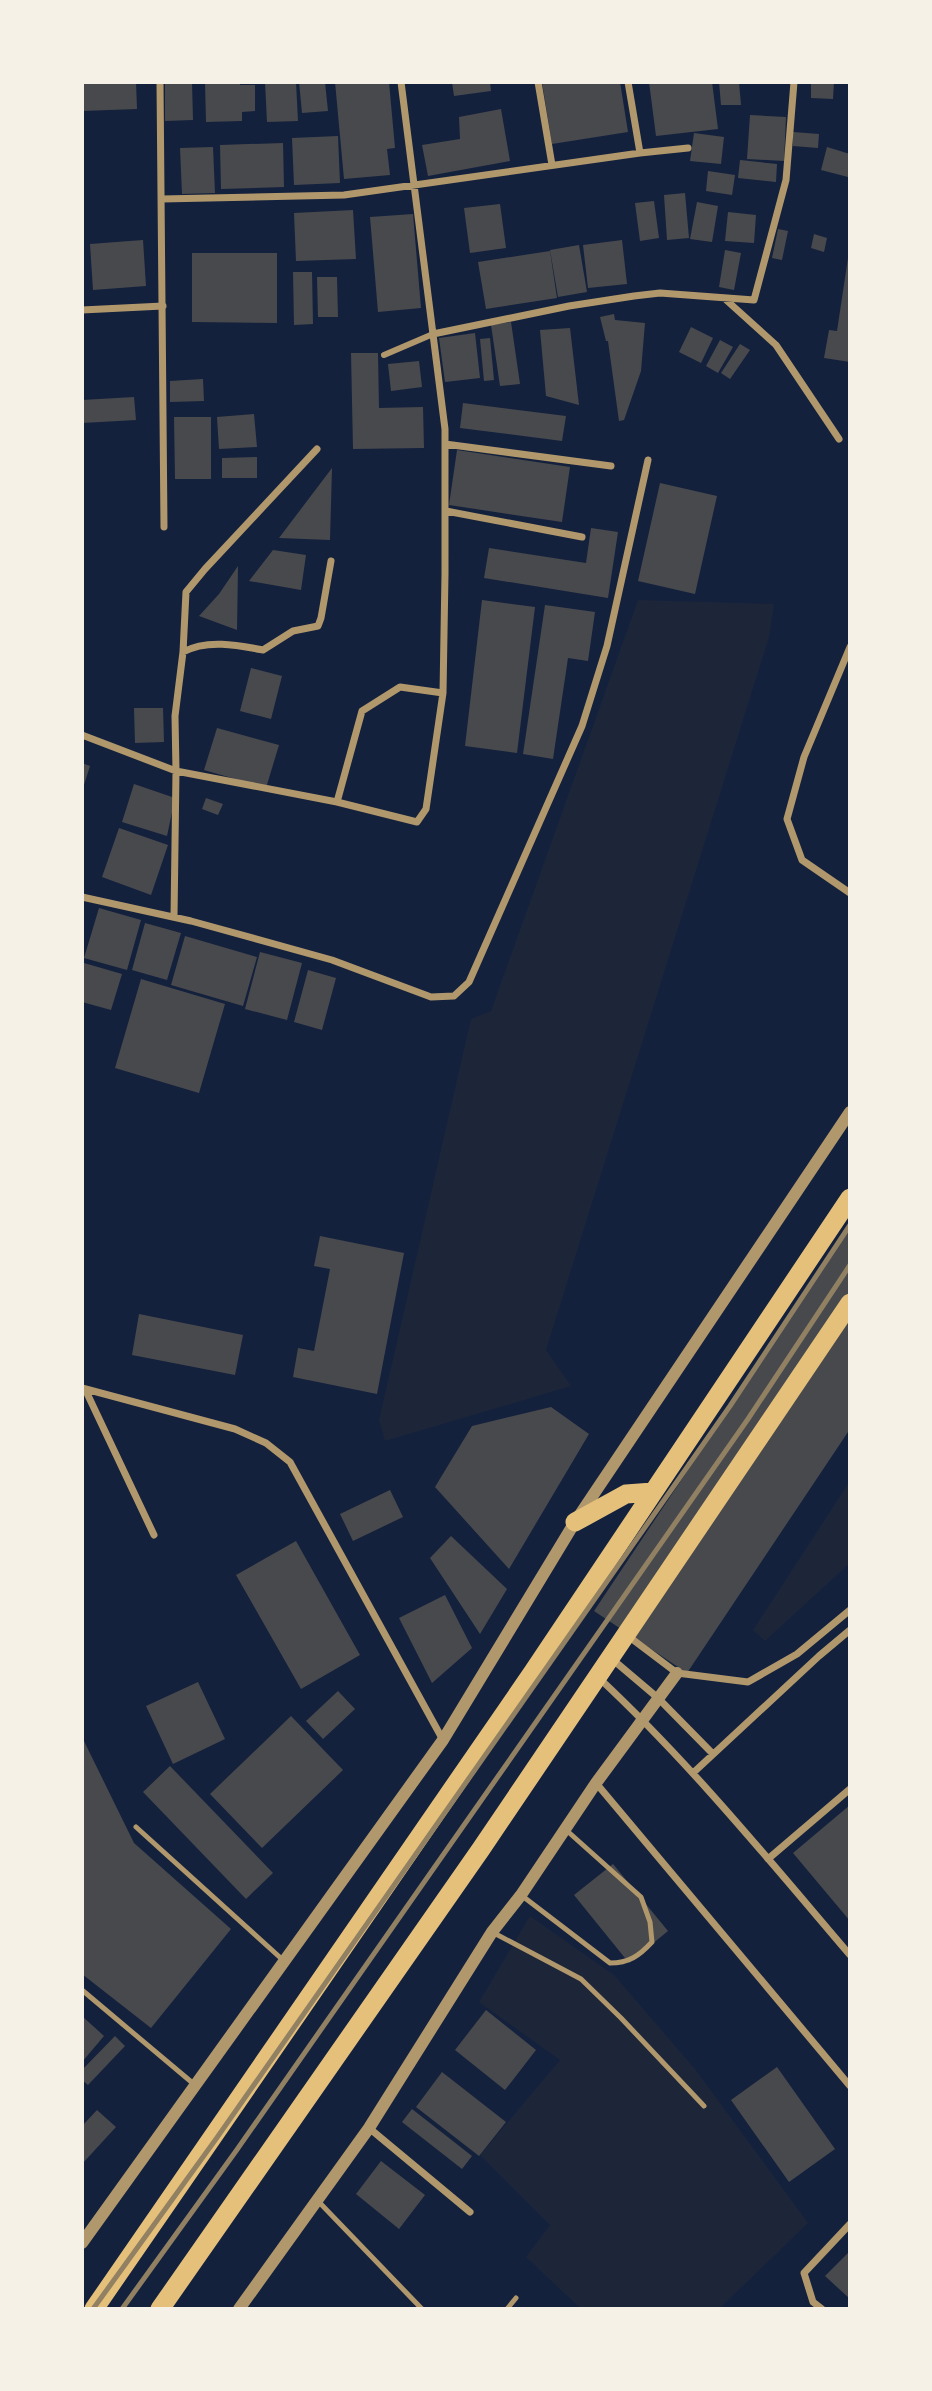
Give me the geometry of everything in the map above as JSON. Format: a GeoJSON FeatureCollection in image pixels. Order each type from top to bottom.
{"type":"FeatureCollection","features":[{"type":"Feature","properties":{"kind":"highway"},"geometry":{"type":"LineString","coordinates":[[94,2309],[533,1672],[850,1198]]}},
{"type":"Feature","properties":{"kind":"highway"},"geometry":{"type":"LineString","coordinates":[[160,2309],[627,1636],[850,1303]]}},
{"type":"Feature","properties":{"kind":"highway"},"geometry":{"type":"LineString","coordinates":[[575,1522],[626,1494],[653,1492]]}},
{"type":"Feature","properties":{"kind":"street"},"geometry":{"type":"LineString","coordinates":[[160,82],[164,527]]}},
{"type":"Feature","properties":{"kind":"street"},"geometry":{"type":"LineString","coordinates":[[82,735],[176,771],[417,822],[426,810],[443,693],[445,444],[401,82]]}},
{"type":"Feature","properties":{"kind":"street"},"geometry":{"type":"LineString","coordinates":[[538,82],[552,165]]}},
{"type":"Feature","properties":{"kind":"street"},"geometry":{"type":"LineString","coordinates":[[628,82],[640,153]]}},
{"type":"Feature","properties":{"kind":"street"},"geometry":{"type":"LineString","coordinates":[[384,355],[433,334],[569,306],[634,296],[660,293],[754,300],[786,180],[794,82]]}},
{"type":"Feature","properties":{"kind":"street"},"geometry":{"type":"LineString","coordinates":[[162,199],[344,195],[688,148]]}},
{"type":"Feature","properties":{"kind":"street"},"geometry":{"type":"LineString","coordinates":[[724,298],[776,345],[839,439]]}},
{"type":"Feature","properties":{"kind":"street"},"geometry":{"type":"LineString","coordinates":[[82,310],[163,306]]}},
{"type":"Feature","properties":{"kind":"street"},"geometry":{"type":"LineString","coordinates":[[445,444],[611,466]]}},
{"type":"Feature","properties":{"kind":"street"},"geometry":{"type":"LineString","coordinates":[[173,917],[175,716],[183,652],[186,592],[317,449]]}},
{"type":"Feature","properties":{"kind":"street"},"geometry":{"type":"LineString","coordinates":[[82,897],[173,917],[331,960],[431,998],[454,996],[469,982],[582,726],[607,646],[648,460]]}},
{"type":"Feature","properties":{"kind":"street"},"geometry":{"type":"LineString","coordinates":[[446,511],[582,537]]}},
{"type":"Feature","properties":{"kind":"street"},"geometry":{"type":"LineString","coordinates":[[183,652],[196,645],[238,645],[263,650],[293,631],[318,626],[331,561]]}},
{"type":"Feature","properties":{"kind":"street"},"geometry":{"type":"LineString","coordinates":[[850,647],[804,757],[787,819],[803,860],[850,893]]}},
{"type":"Feature","properties":{"kind":"street"},"geometry":{"type":"LineString","coordinates":[[337,803],[362,711],[400,687],[443,693]]}},
{"type":"Feature","properties":{"kind":"street"},"geometry":{"type":"LineString","coordinates":[[82,2243],[443,1740],[575,1522],[850,1112]]}},
{"type":"Feature","properties":{"kind":"street"},"geometry":{"type":"LineString","coordinates":[[84,1388],[235,1429],[265,1443],[290,1462],[443,1740]]}},
{"type":"Feature","properties":{"kind":"street"},"geometry":{"type":"LineString","coordinates":[[84,1388],[153,1535]]}},
{"type":"Feature","properties":{"kind":"street"},"geometry":{"type":"LineString","coordinates":[[627,1636],[677,1674],[748,1682],[797,1654],[850,1610]]}},
{"type":"Feature","properties":{"kind":"street"},"geometry":{"type":"LineString","coordinates":[[693,1773],[850,1630]]}},
{"type":"Feature","properties":{"kind":"street"},"geometry":{"type":"LineString","coordinates":[[611,1658],[657,1698],[713,1754]]}},
{"type":"Feature","properties":{"kind":"street"},"geometry":{"type":"LineString","coordinates":[[239,2309],[369,2128],[492,1932],[521,1895],[596,1783],[677,1674]]}},
{"type":"Feature","properties":{"kind":"street"},"geometry":{"type":"LineString","coordinates":[[598,1677],[643,1719],[693,1773],[850,1955]]}},
{"type":"Feature","properties":{"kind":"street"},"geometry":{"type":"LineString","coordinates":[[596,1783],[850,2086]]}},
{"type":"Feature","properties":{"kind":"street"},"geometry":{"type":"LineString","coordinates":[[768,1859],[850,1789]]}},
{"type":"Feature","properties":{"kind":"street"},"geometry":{"type":"LineString","coordinates":[[369,2128],[470,2212]]}},
{"type":"Feature","properties":{"kind":"street"},"geometry":{"type":"LineString","coordinates":[[822,2309],[813,2302],[804,2273],[850,2224]]}},
{"type":"Feature","properties":{"kind":"lane"},"geometry":{"type":"LineString","coordinates":[[136,1827],[284,1961]]}},
{"type":"Feature","properties":{"kind":"lane"},"geometry":{"type":"LineString","coordinates":[[521,1895],[610,1964],[622,1963],[639,1956],[652,1942],[650,1922],[640,1897],[565,1829]]}},
{"type":"Feature","properties":{"kind":"lane"},"geometry":{"type":"LineString","coordinates":[[492,1932],[581,1979],[704,2106]]}},
{"type":"Feature","properties":{"kind":"lane"},"geometry":{"type":"LineString","coordinates":[[82,1990],[195,2085]]}},
{"type":"Feature","properties":{"kind":"lane"},"geometry":{"type":"LineString","coordinates":[[317,2200],[422,2309]]}},
{"type":"Feature","properties":{"kind":"lane"},"geometry":{"type":"LineString","coordinates":[[506,2309],[516,2298]]}},
{"type":"Feature","properties":{"kind":"shaded area"},"geometry":{"type":"Polygon","coordinates":[[[638,600],[774,604],[769,637],[546,1350],[571,1386],[385,1441],[379,1420],[471,1019],[491,1011],[638,600]]]}},
{"type":"Feature","properties":{"kind":"shaded area"},"geometry":{"type":"Polygon","coordinates":[[[850,1481],[850,1563],[765,1641],[753,1630],[850,1481]]]}},
{"type":"Feature","properties":{"kind":"shaded area"},"geometry":{"type":"Polygon","coordinates":[[[530,1916],[614,1975],[695,2069],[808,2223],[719,2309],[581,2309],[526,2257],[550,2225],[480,2155],[560,2060],[479,2002],[530,1916]]]}},
{"type":"Feature","properties":{"kind":"building"},"geometry":{"type":"Polygon","coordinates":[[[82,82],[136,82],[137,109],[82,111],[82,82]]]}},
{"type":"Feature","properties":{"kind":"building"},"geometry":{"type":"Polygon","coordinates":[[[165,82],[192,82],[193,120],[165,121],[165,82]]]}},
{"type":"Feature","properties":{"kind":"building"},"geometry":{"type":"Polygon","coordinates":[[[205,82],[255,85],[255,111],[242,112],[242,121],[206,122],[205,82]]]}},
{"type":"Feature","properties":{"kind":"building"},"geometry":{"type":"Polygon","coordinates":[[[265,82],[296,82],[298,121],[267,122],[265,82]]]}},
{"type":"Feature","properties":{"kind":"building"},"geometry":{"type":"Polygon","coordinates":[[[299,82],[325,82],[328,111],[302,113],[299,82]]]}},
{"type":"Feature","properties":{"kind":"building"},"geometry":{"type":"Polygon","coordinates":[[[335,82],[389,82],[395,148],[387,149],[390,175],[344,179],[335,82]]]}},
{"type":"Feature","properties":{"kind":"building"},"geometry":{"type":"Polygon","coordinates":[[[452,82],[490,82],[491,91],[454,96],[452,82]]]}},
{"type":"Feature","properties":{"kind":"building"},"geometry":{"type":"Polygon","coordinates":[[[542,82],[620,82],[628,132],[552,144],[542,82]]]}},
{"type":"Feature","properties":{"kind":"building"},"geometry":{"type":"Polygon","coordinates":[[[649,82],[712,82],[718,129],[656,136],[649,82]]]}},
{"type":"Feature","properties":{"kind":"building"},"geometry":{"type":"Polygon","coordinates":[[[719,82],[739,82],[741,105],[721,105],[719,82]]]}},
{"type":"Feature","properties":{"kind":"building"},"geometry":{"type":"Polygon","coordinates":[[[811,82],[834,82],[833,99],[811,98],[811,82]]]}},
{"type":"Feature","properties":{"kind":"building"},"geometry":{"type":"Polygon","coordinates":[[[501,109],[510,161],[428,176],[422,145],[460,139],[459,117],[501,109]]]}},
{"type":"Feature","properties":{"kind":"building"},"geometry":{"type":"Polygon","coordinates":[[[750,115],[786,117],[784,161],[747,159],[750,115]]]}},
{"type":"Feature","properties":{"kind":"building"},"geometry":{"type":"Polygon","coordinates":[[[793,132],[819,134],[818,148],[793,146],[793,132]]]}},
{"type":"Feature","properties":{"kind":"building"},"geometry":{"type":"Polygon","coordinates":[[[694,133],[724,137],[721,164],[690,161],[694,133]]]}},
{"type":"Feature","properties":{"kind":"building"},"geometry":{"type":"Polygon","coordinates":[[[338,136],[340,183],[294,185],[292,138],[338,136]]]}},
{"type":"Feature","properties":{"kind":"building"},"geometry":{"type":"Polygon","coordinates":[[[283,143],[284,187],[221,189],[220,145],[283,143]]]}},
{"type":"Feature","properties":{"kind":"building"},"geometry":{"type":"Polygon","coordinates":[[[213,147],[215,193],[182,194],[180,148],[213,147]]]}},
{"type":"Feature","properties":{"kind":"building"},"geometry":{"type":"Polygon","coordinates":[[[827,147],[850,154],[848,177],[821,170],[827,147]]]}},
{"type":"Feature","properties":{"kind":"building"},"geometry":{"type":"Polygon","coordinates":[[[740,160],[777,164],[776,182],[738,178],[740,160]]]}},
{"type":"Feature","properties":{"kind":"building"},"geometry":{"type":"Polygon","coordinates":[[[708,171],[735,175],[732,195],[706,191],[708,171]]]}},
{"type":"Feature","properties":{"kind":"building"},"geometry":{"type":"Polygon","coordinates":[[[685,193],[689,238],[667,240],[664,195],[685,193]]]}},
{"type":"Feature","properties":{"kind":"building"},"geometry":{"type":"Polygon","coordinates":[[[654,201],[659,238],[640,241],[635,203],[654,201]]]}},
{"type":"Feature","properties":{"kind":"building"},"geometry":{"type":"Polygon","coordinates":[[[697,202],[718,206],[712,242],[690,239],[697,202]]]}},
{"type":"Feature","properties":{"kind":"building"},"geometry":{"type":"Polygon","coordinates":[[[500,204],[506,248],[470,253],[464,208],[500,204]]]}},
{"type":"Feature","properties":{"kind":"building"},"geometry":{"type":"Polygon","coordinates":[[[353,210],[356,259],[296,261],[294,213],[353,210]]]}},
{"type":"Feature","properties":{"kind":"building"},"geometry":{"type":"Polygon","coordinates":[[[728,212],[756,215],[754,243],[725,241],[728,212]]]}},
{"type":"Feature","properties":{"kind":"building"},"geometry":{"type":"Polygon","coordinates":[[[413,214],[421,308],[378,312],[370,217],[413,214]]]}},
{"type":"Feature","properties":{"kind":"building"},"geometry":{"type":"Polygon","coordinates":[[[778,229],[788,231],[782,260],[772,258],[778,229]]]}},
{"type":"Feature","properties":{"kind":"building"},"geometry":{"type":"Polygon","coordinates":[[[814,234],[827,238],[824,252],[811,248],[814,234]]]}},
{"type":"Feature","properties":{"kind":"building"},"geometry":{"type":"Polygon","coordinates":[[[143,240],[146,286],[93,290],[90,244],[143,240]]]}},
{"type":"Feature","properties":{"kind":"building"},"geometry":{"type":"Polygon","coordinates":[[[622,240],[627,284],[588,288],[583,245],[622,240]]]}},
{"type":"Feature","properties":{"kind":"building"},"geometry":{"type":"Polygon","coordinates":[[[579,245],[587,292],[558,297],[550,250],[579,245]]]}},
{"type":"Feature","properties":{"kind":"building"},"geometry":{"type":"Polygon","coordinates":[[[725,250],[741,253],[734,290],[719,287],[725,250]]]}},
{"type":"Feature","properties":{"kind":"building"},"geometry":{"type":"Polygon","coordinates":[[[550,251],[557,298],[486,309],[478,262],[550,251]]]}},
{"type":"Feature","properties":{"kind":"building"},"geometry":{"type":"Polygon","coordinates":[[[192,253],[277,253],[277,323],[192,322],[192,253]]]}},
{"type":"Feature","properties":{"kind":"building"},"geometry":{"type":"Polygon","coordinates":[[[848,258],[850,362],[824,358],[829,330],[837,331],[848,258]]]}},
{"type":"Feature","properties":{"kind":"building"},"geometry":{"type":"Polygon","coordinates":[[[293,272],[312,272],[313,324],[294,325],[293,272]]]}},
{"type":"Feature","properties":{"kind":"building"},"geometry":{"type":"Polygon","coordinates":[[[317,277],[337,277],[338,317],[318,317],[317,277]]]}},
{"type":"Feature","properties":{"kind":"building"},"geometry":{"type":"Polygon","coordinates":[[[614,314],[615,320],[645,323],[641,371],[624,420],[619,421],[608,341],[600,317],[614,314]]]}},
{"type":"Feature","properties":{"kind":"building"},"geometry":{"type":"Polygon","coordinates":[[[511,322],[520,384],[500,386],[491,325],[511,322]]]}},
{"type":"Feature","properties":{"kind":"building"},"geometry":{"type":"Polygon","coordinates":[[[691,327],[713,338],[701,363],[679,352],[691,327]]]}},
{"type":"Feature","properties":{"kind":"building"},"geometry":{"type":"Polygon","coordinates":[[[570,328],[579,405],[546,396],[540,330],[570,328]]]}},
{"type":"Feature","properties":{"kind":"building"},"geometry":{"type":"Polygon","coordinates":[[[475,333],[480,378],[445,382],[439,338],[475,333]]]}},
{"type":"Feature","properties":{"kind":"building"},"geometry":{"type":"Polygon","coordinates":[[[490,338],[494,380],[484,381],[480,339],[490,338]]]}},
{"type":"Feature","properties":{"kind":"building"},"geometry":{"type":"Polygon","coordinates":[[[720,340],[733,347],[718,373],[706,366],[720,340]]]}},
{"type":"Feature","properties":{"kind":"building"},"geometry":{"type":"Polygon","coordinates":[[[740,344],[750,350],[730,379],[721,373],[740,344]]]}},
{"type":"Feature","properties":{"kind":"building"},"geometry":{"type":"Polygon","coordinates":[[[351,353],[378,353],[379,408],[423,407],[424,448],[353,449],[351,353]]]}},
{"type":"Feature","properties":{"kind":"building"},"geometry":{"type":"Polygon","coordinates":[[[419,361],[422,387],[391,391],[388,364],[419,361]]]}},
{"type":"Feature","properties":{"kind":"building"},"geometry":{"type":"Polygon","coordinates":[[[203,379],[204,401],[170,402],[170,381],[203,379]]]}},
{"type":"Feature","properties":{"kind":"building"},"geometry":{"type":"Polygon","coordinates":[[[134,397],[136,420],[82,423],[82,400],[134,397]]]}},
{"type":"Feature","properties":{"kind":"building"},"geometry":{"type":"Polygon","coordinates":[[[463,403],[566,416],[562,441],[460,428],[463,403]]]}},
{"type":"Feature","properties":{"kind":"building"},"geometry":{"type":"Polygon","coordinates":[[[254,414],[257,447],[219,449],[217,417],[254,414]]]}},
{"type":"Feature","properties":{"kind":"building"},"geometry":{"type":"Polygon","coordinates":[[[174,417],[211,417],[211,479],[175,479],[174,417]]]}},
{"type":"Feature","properties":{"kind":"building"},"geometry":{"type":"Polygon","coordinates":[[[457,450],[570,467],[562,522],[449,505],[457,450]]]}},
{"type":"Feature","properties":{"kind":"building"},"geometry":{"type":"Polygon","coordinates":[[[257,457],[257,478],[222,478],[222,458],[257,457]]]}},
{"type":"Feature","properties":{"kind":"building"},"geometry":{"type":"Polygon","coordinates":[[[332,468],[330,540],[279,538],[332,468]]]}},
{"type":"Feature","properties":{"kind":"building"},"geometry":{"type":"Polygon","coordinates":[[[660,483],[717,496],[695,594],[638,581],[660,483]]]}},
{"type":"Feature","properties":{"kind":"building"},"geometry":{"type":"Polygon","coordinates":[[[591,528],[618,532],[608,598],[484,578],[489,548],[586,563],[591,528]]]}},
{"type":"Feature","properties":{"kind":"building"},"geometry":{"type":"Polygon","coordinates":[[[273,550],[306,555],[301,590],[249,581],[273,550]]]}},
{"type":"Feature","properties":{"kind":"building"},"geometry":{"type":"Polygon","coordinates":[[[238,566],[237,630],[199,616],[219,594],[238,566]]]}},
{"type":"Feature","properties":{"kind":"building"},"geometry":{"type":"Polygon","coordinates":[[[482,600],[535,607],[517,753],[465,746],[482,600]]]}},
{"type":"Feature","properties":{"kind":"building"},"geometry":{"type":"Polygon","coordinates":[[[545,605],[595,612],[588,661],[568,658],[553,759],[523,754],[545,605]]]}},
{"type":"Feature","properties":{"kind":"building"},"geometry":{"type":"Polygon","coordinates":[[[251,668],[282,676],[271,719],[240,711],[251,668]]]}},
{"type":"Feature","properties":{"kind":"building"},"geometry":{"type":"Polygon","coordinates":[[[134,708],[163,708],[164,742],[135,743],[134,708]]]}},
{"type":"Feature","properties":{"kind":"building"},"geometry":{"type":"Polygon","coordinates":[[[217,728],[279,745],[266,788],[204,770],[217,728]]]}},
{"type":"Feature","properties":{"kind":"building"},"geometry":{"type":"Polygon","coordinates":[[[82,763],[90,766],[83,788],[82,788],[82,763]]]}},
{"type":"Feature","properties":{"kind":"building"},"geometry":{"type":"Polygon","coordinates":[[[134,784],[175,798],[167,836],[122,822],[134,784]]]}},
{"type":"Feature","properties":{"kind":"building"},"geometry":{"type":"Polygon","coordinates":[[[206,798],[223,804],[218,815],[202,809],[206,798]]]}},
{"type":"Feature","properties":{"kind":"building"},"geometry":{"type":"Polygon","coordinates":[[[119,828],[168,845],[151,895],[102,877],[119,828]]]}},
{"type":"Feature","properties":{"kind":"building"},"geometry":{"type":"Polygon","coordinates":[[[99,908],[141,920],[127,970],[84,958],[99,908]]]}},
{"type":"Feature","properties":{"kind":"building"},"geometry":{"type":"Polygon","coordinates":[[[145,923],[181,933],[167,980],[132,970],[145,923]]]}},
{"type":"Feature","properties":{"kind":"building"},"geometry":{"type":"Polygon","coordinates":[[[185,936],[257,957],[243,1006],[171,985],[185,936]]]}},
{"type":"Feature","properties":{"kind":"building"},"geometry":{"type":"Polygon","coordinates":[[[260,952],[302,963],[287,1020],[245,1009],[260,952]]]}},
{"type":"Feature","properties":{"kind":"building"},"geometry":{"type":"Polygon","coordinates":[[[84,963],[122,974],[111,1010],[82,1002],[84,963]]]}},
{"type":"Feature","properties":{"kind":"building"},"geometry":{"type":"Polygon","coordinates":[[[308,970],[336,978],[322,1030],[294,1022],[308,970]]]}},
{"type":"Feature","properties":{"kind":"building"},"geometry":{"type":"Polygon","coordinates":[[[141,979],[225,1004],[199,1093],[115,1068],[141,979]]]}},
{"type":"Feature","properties":{"kind":"building"},"geometry":{"type":"Polygon","coordinates":[[[850,1227],[850,1429],[687,1673],[594,1611],[850,1227]]]}},
{"type":"Feature","properties":{"kind":"building"},"geometry":{"type":"Polygon","coordinates":[[[320,1236],[404,1253],[377,1394],[293,1377],[298,1348],[314,1351],[330,1269],[314,1266],[320,1236]]]}},
{"type":"Feature","properties":{"kind":"building"},"geometry":{"type":"Polygon","coordinates":[[[139,1314],[243,1335],[235,1375],[132,1355],[139,1314]]]}},
{"type":"Feature","properties":{"kind":"building"},"geometry":{"type":"Polygon","coordinates":[[[551,1407],[589,1434],[509,1569],[435,1487],[472,1426],[551,1407]]]}},
{"type":"Feature","properties":{"kind":"building"},"geometry":{"type":"Polygon","coordinates":[[[390,1490],[403,1517],[353,1541],[340,1514],[390,1490]]]}},
{"type":"Feature","properties":{"kind":"building"},"geometry":{"type":"Polygon","coordinates":[[[451,1536],[507,1589],[480,1634],[430,1558],[451,1536]]]}},
{"type":"Feature","properties":{"kind":"building"},"geometry":{"type":"Polygon","coordinates":[[[296,1541],[360,1655],[301,1689],[236,1575],[296,1541]]]}},
{"type":"Feature","properties":{"kind":"building"},"geometry":{"type":"Polygon","coordinates":[[[445,1595],[472,1648],[432,1683],[399,1618],[445,1595]]]}},
{"type":"Feature","properties":{"kind":"building"},"geometry":{"type":"Polygon","coordinates":[[[198,1682],[225,1739],[173,1764],[146,1706],[198,1682]]]}},
{"type":"Feature","properties":{"kind":"building"},"geometry":{"type":"Polygon","coordinates":[[[338,1691],[355,1709],[323,1739],[306,1721],[338,1691]]]}},
{"type":"Feature","properties":{"kind":"building"},"geometry":{"type":"Polygon","coordinates":[[[291,1716],[343,1770],[262,1848],[210,1794],[291,1716]]]}},
{"type":"Feature","properties":{"kind":"building"},"geometry":{"type":"Polygon","coordinates":[[[82,1737],[134,1843],[231,1929],[151,2028],[82,1974],[82,1737]]]}},
{"type":"Feature","properties":{"kind":"building"},"geometry":{"type":"Polygon","coordinates":[[[170,1766],[273,1873],[246,1899],[143,1792],[170,1766]]]}},
{"type":"Feature","properties":{"kind":"building"},"geometry":{"type":"Polygon","coordinates":[[[850,1805],[850,1921],[793,1853],[850,1805]]]}},
{"type":"Feature","properties":{"kind":"building"},"geometry":{"type":"Polygon","coordinates":[[[613,1864],[668,1931],[629,1963],[574,1895],[613,1864]]]}},
{"type":"Feature","properties":{"kind":"building"},"geometry":{"type":"Polygon","coordinates":[[[486,2010],[536,2050],[505,2090],[455,2050],[486,2010]]]}},
{"type":"Feature","properties":{"kind":"building"},"geometry":{"type":"Polygon","coordinates":[[[82,2016],[104,2036],[82,2062],[82,2016]]]}},
{"type":"Feature","properties":{"kind":"building"},"geometry":{"type":"Polygon","coordinates":[[[115,2036],[125,2046],[88,2085],[82,2080],[82,2070],[115,2036]]]}},
{"type":"Feature","properties":{"kind":"building"},"geometry":{"type":"Polygon","coordinates":[[[777,2067],[835,2149],[789,2182],[731,2100],[777,2067]]]}},
{"type":"Feature","properties":{"kind":"building"},"geometry":{"type":"Polygon","coordinates":[[[442,2072],[506,2122],[479,2156],[416,2107],[442,2072]]]}},
{"type":"Feature","properties":{"kind":"building"},"geometry":{"type":"Polygon","coordinates":[[[412,2109],[472,2156],[462,2169],[402,2122],[412,2109]]]}},
{"type":"Feature","properties":{"kind":"building"},"geometry":{"type":"Polygon","coordinates":[[[97,2110],[116,2127],[82,2164],[82,2126],[97,2110]]]}},
{"type":"Feature","properties":{"kind":"building"},"geometry":{"type":"Polygon","coordinates":[[[381,2161],[425,2195],[399,2229],[356,2194],[381,2161]]]}},
{"type":"Feature","properties":{"kind":"building"},"geometry":{"type":"Polygon","coordinates":[[[850,2251],[850,2299],[825,2276],[850,2251]]]}},
{"type":"Feature","properties":{"kind":"railway"},"geometry":{"type":"LineString","coordinates":[[93,2309],[216,2139],[730,1406],[850,1225]]}},
{"type":"Feature","properties":{"kind":"railway"},"geometry":{"type":"LineString","coordinates":[[122,2309],[236,2151],[748,1419],[850,1265]]}}]}
